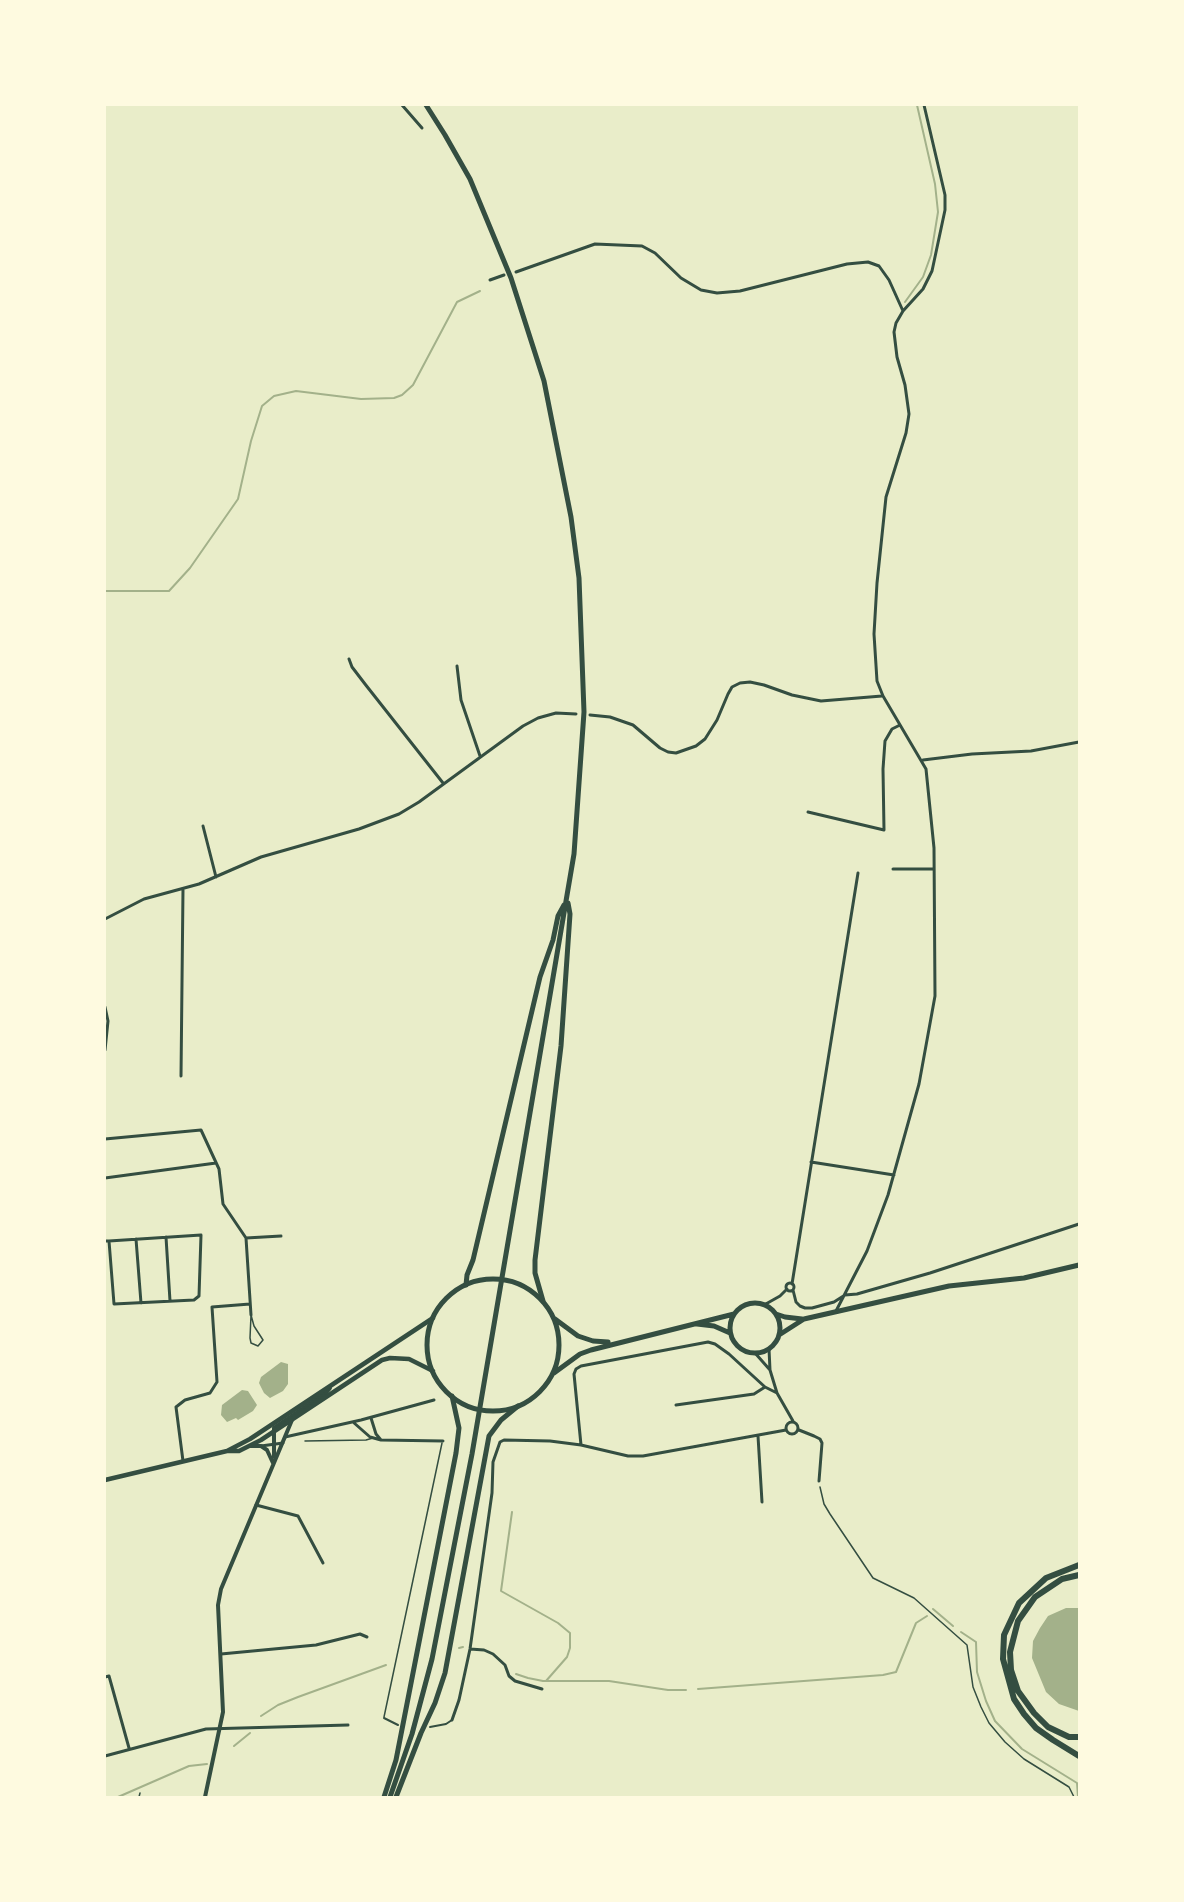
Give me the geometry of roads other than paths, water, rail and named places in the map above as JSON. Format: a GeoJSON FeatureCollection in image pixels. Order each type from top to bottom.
{"type":"FeatureCollection","features":[{"type":"Feature","properties":{"kind":"highway"},"geometry":{"type":"LineString","coordinates":[[1079,1565],[1046,1578],[1019,1603],[1004,1635],[1003,1659],[1014,1699],[1024,1714],[1036,1728],[1079,1756]]}},
{"type":"Feature","properties":{"kind":"highway"},"geometry":{"type":"LineString","coordinates":[[1079,1575],[1062,1579],[1035,1597],[1018,1621],[1010,1652],[1011,1670],[1018,1692],[1034,1713],[1048,1726],[1069,1737],[1079,1737]]}},
{"type":"Feature","properties":{"kind":"main road"},"geometry":{"type":"LineString","coordinates":[[390,1797],[403,1763],[423,1695],[440,1622],[472,1454],[567,898],[578,820],[584,712],[579,578],[565,484],[544,381],[511,278],[470,179],[446,135],[426,105]]}},
{"type":"Feature","properties":{"kind":"main road"},"geometry":{"type":"LineString","coordinates":[[466,1285],[466,1275],[473,1260],[540,977],[553,940],[558,916],[567,898]]}},
{"type":"Feature","properties":{"kind":"main road"},"geometry":{"type":"LineString","coordinates":[[553,1374],[560,1347],[554,1319],[543,1301],[535,1273],[535,1260],[563,1017],[570,914],[567,898]]}},
{"type":"Feature","properties":{"kind":"main road"},"geometry":{"type":"LineString","coordinates":[[804,1319],[779,1335],[769,1349],[755,1353],[739,1348],[730,1333],[730,1323],[734,1314],[746,1304],[764,1305],[784,1317],[804,1319],[949,1286],[1024,1278],[1079,1265]]}},
{"type":"Feature","properties":{"kind":"main road"},"geometry":{"type":"LineString","coordinates":[[105,1480],[227,1451],[249,1439],[433,1318],[448,1297],[466,1285],[488,1279],[507,1280],[526,1287],[543,1301]]}},
{"type":"Feature","properties":{"kind":"main road"},"geometry":{"type":"LineString","coordinates":[[396,1797],[445,1673],[489,1436],[501,1420],[539,1392],[553,1374],[580,1354],[613,1343],[734,1314]]}},
{"type":"Feature","properties":{"kind":"main road"},"geometry":{"type":"LineString","coordinates":[[776,1314],[780,1326],[779,1335]]}},
{"type":"Feature","properties":{"kind":"main road"},"geometry":{"type":"LineString","coordinates":[[433,1318],[428,1345],[433,1371],[441,1385],[464,1404],[482,1410],[501,1411],[518,1406]]}},
{"type":"Feature","properties":{"kind":"main road"},"geometry":{"type":"LineString","coordinates":[[554,1319],[578,1336],[593,1341],[613,1343]]}},
{"type":"Feature","properties":{"kind":"main road"},"geometry":{"type":"LineString","coordinates":[[696,1323],[714,1326],[730,1333]]}},
{"type":"Feature","properties":{"kind":"main road"},"geometry":{"type":"LineString","coordinates":[[227,1451],[239,1451],[274,1432],[382,1360],[409,1359],[433,1371]]}},
{"type":"Feature","properties":{"kind":"main road"},"geometry":{"type":"LineString","coordinates":[[384,1797],[396,1760],[456,1453],[459,1428],[452,1396]]}},
{"type":"Feature","properties":{"kind":"street"},"geometry":{"type":"LineString","coordinates":[[402,105],[422,128]]}},
{"type":"Feature","properties":{"kind":"street"},"geometry":{"type":"LineString","coordinates":[[835,1312],[880,1220],[919,1084],[935,996],[934,848],[927,780],[923,760],[883,696],[875,669],[874,634],[886,497],[906,433],[909,414],[895,342],[896,323],[903,311],[923,289],[933,271],[945,210],[945,195],[924,105]]}},
{"type":"Feature","properties":{"kind":"street"},"geometry":{"type":"LineString","coordinates":[[516,272],[595,244],[642,246],[655,253],[681,278],[701,290],[717,293],[740,291],[847,264],[868,262],[879,267],[889,280],[903,311]]}},
{"type":"Feature","properties":{"kind":"street"},"geometry":{"type":"LineString","coordinates":[[490,280],[504,275]]}},
{"type":"Feature","properties":{"kind":"street"},"geometry":{"type":"LineString","coordinates":[[349,659],[364,684],[443,783]]}},
{"type":"Feature","properties":{"kind":"street"},"geometry":{"type":"LineString","coordinates":[[457,666],[461,700],[481,757]]}},
{"type":"Feature","properties":{"kind":"street"},"geometry":{"type":"LineString","coordinates":[[590,715],[610,717],[633,725],[660,748],[676,753],[696,746],[705,739],[717,720],[732,687],[740,683],[750,682],[821,701],[883,696]]}},
{"type":"Feature","properties":{"kind":"street"},"geometry":{"type":"LineString","coordinates":[[105,919],[144,899],[216,878],[261,858],[359,829],[399,814],[523,726],[538,718],[556,713],[576,714]]}},
{"type":"Feature","properties":{"kind":"street"},"geometry":{"type":"LineString","coordinates":[[808,812],[884,830],[882,780],[885,741],[891,729],[900,725]]}},
{"type":"Feature","properties":{"kind":"street"},"geometry":{"type":"LineString","coordinates":[[923,760],[972,754],[1042,750],[1079,742]]}},
{"type":"Feature","properties":{"kind":"street"},"geometry":{"type":"LineString","coordinates":[[203,826],[216,878]]}},
{"type":"Feature","properties":{"kind":"street"},"geometry":{"type":"LineString","coordinates":[[893,869],[933,869]]}},
{"type":"Feature","properties":{"kind":"street"},"geometry":{"type":"LineString","coordinates":[[858,873],[792,1284],[796,1302],[805,1308],[834,1302],[845,1295],[857,1294],[930,1274],[1079,1224]]}},
{"type":"Feature","properties":{"kind":"street"},"geometry":{"type":"LineString","coordinates":[[181,1076],[183,889]]}},
{"type":"Feature","properties":{"kind":"street"},"geometry":{"type":"LineString","coordinates":[[105,1007],[108,1021],[105,1050]]}},
{"type":"Feature","properties":{"kind":"street"},"geometry":{"type":"LineString","coordinates":[[105,1139],[201,1130],[216,1163],[223,1204],[246,1238],[251,1315]]}},
{"type":"Feature","properties":{"kind":"street"},"geometry":{"type":"LineString","coordinates":[[811,1162],[894,1174]]}},
{"type":"Feature","properties":{"kind":"street"},"geometry":{"type":"LineString","coordinates":[[105,1178],[216,1163]]}},
{"type":"Feature","properties":{"kind":"street"},"geometry":{"type":"LineString","coordinates":[[201,1235],[199,1296],[194,1300],[114,1304],[107,1241],[166,1237],[201,1235]]}},
{"type":"Feature","properties":{"kind":"street"},"geometry":{"type":"LineString","coordinates":[[246,1238],[281,1236]]}},
{"type":"Feature","properties":{"kind":"street"},"geometry":{"type":"LineString","coordinates":[[166,1237],[170,1301]]}},
{"type":"Feature","properties":{"kind":"street"},"geometry":{"type":"LineString","coordinates":[[136,1239],[141,1303]]}},
{"type":"Feature","properties":{"kind":"street"},"geometry":{"type":"LineString","coordinates":[[764,1305],[787,1289],[787,1285],[792,1284]]}},
{"type":"Feature","properties":{"kind":"street"},"geometry":{"type":"LineString","coordinates":[[787,1289],[793,1290]]}},
{"type":"Feature","properties":{"kind":"street"},"geometry":{"type":"LineString","coordinates":[[842,1301],[843,1305],[849,1309]]}},
{"type":"Feature","properties":{"kind":"street"},"geometry":{"type":"LineString","coordinates":[[183,1463],[177,1407],[185,1400],[210,1393],[217,1383],[212,1307],[250,1304]]}},
{"type":"Feature","properties":{"kind":"street"},"geometry":{"type":"LineString","coordinates":[[581,1445],[574,1374],[581,1366],[708,1342],[716,1344],[765,1387],[777,1393]]}},
{"type":"Feature","properties":{"kind":"street"},"geometry":{"type":"LineString","coordinates":[[430,1727],[446,1724],[452,1720],[459,1700],[470,1649],[492,1493],[493,1462],[498,1445],[504,1440],[550,1441],[581,1445],[621,1455],[643,1456],[786,1430],[794,1434],[798,1430],[798,1424],[793,1421],[777,1393],[770,1370],[769,1349]]}},
{"type":"Feature","properties":{"kind":"street"},"geometry":{"type":"LineString","coordinates":[[755,1353],[770,1370]]}},
{"type":"Feature","properties":{"kind":"street"},"geometry":{"type":"LineString","coordinates":[[273,1463],[274,1428],[326,1393],[332,1385]]}},
{"type":"Feature","properties":{"kind":"street"},"geometry":{"type":"LineString","coordinates":[[676,1405],[754,1394],[765,1387]]}},
{"type":"Feature","properties":{"kind":"street"},"geometry":{"type":"LineString","coordinates":[[285,1437],[371,1418],[434,1400]]}},
{"type":"Feature","properties":{"kind":"street"},"geometry":{"type":"LineString","coordinates":[[371,1418],[376,1434],[381,1440]]}},
{"type":"Feature","properties":{"kind":"street"},"geometry":{"type":"LineString","coordinates":[[205,1797],[221,1728],[223,1696],[219,1597],[224,1579],[292,1420]]}},
{"type":"Feature","properties":{"kind":"street"},"geometry":{"type":"LineString","coordinates":[[786,1430],[787,1424],[793,1421]]}},
{"type":"Feature","properties":{"kind":"street"},"geometry":{"type":"LineString","coordinates":[[353,1422],[365,1433],[381,1440],[443,1441]]}},
{"type":"Feature","properties":{"kind":"street"},"geometry":{"type":"LineString","coordinates":[[798,1430],[820,1439],[822,1443],[819,1481]]}},
{"type":"Feature","properties":{"kind":"street"},"geometry":{"type":"LineString","coordinates":[[758,1436],[762,1502]]}},
{"type":"Feature","properties":{"kind":"street"},"geometry":{"type":"LineString","coordinates":[[250,1446],[283,1443]]}},
{"type":"Feature","properties":{"kind":"street"},"geometry":{"type":"LineString","coordinates":[[261,1446],[267,1450],[273,1463]]}},
{"type":"Feature","properties":{"kind":"street"},"geometry":{"type":"LineString","coordinates":[[255,1505],[298,1516],[323,1563]]}},
{"type":"Feature","properties":{"kind":"street"},"geometry":{"type":"LineString","coordinates":[[221,1654],[316,1645],[360,1634],[367,1637]]}},
{"type":"Feature","properties":{"kind":"street"},"geometry":{"type":"LineString","coordinates":[[470,1649],[484,1650],[493,1654],[505,1665],[515,1682],[542,1689]]}},
{"type":"Feature","properties":{"kind":"street"},"geometry":{"type":"LineString","coordinates":[[105,1677],[109,1676],[129,1749]]}},
{"type":"Feature","properties":{"kind":"street"},"geometry":{"type":"LineString","coordinates":[[384,1718],[399,1725]]}},
{"type":"Feature","properties":{"kind":"street"},"geometry":{"type":"LineString","coordinates":[[105,1756],[206,1729],[348,1725]]}},
{"type":"Feature","properties":{"kind":"lane"},"geometry":{"type":"LineString","coordinates":[[251,1315],[254,1326],[263,1340],[258,1346],[251,1343],[251,1315]]}},
{"type":"Feature","properties":{"kind":"lane"},"geometry":{"type":"LineString","coordinates":[[305,1441],[374,1438]]}},
{"type":"Feature","properties":{"kind":"lane"},"geometry":{"type":"LineString","coordinates":[[384,1718],[443,1441]]}},
{"type":"Feature","properties":{"kind":"lane"},"geometry":{"type":"LineString","coordinates":[[139,1797],[140,1793]]}},
{"type":"Feature","properties":{"kind":"waterway"},"geometry":{"type":"LineString","coordinates":[[905,302],[923,277],[931,255],[938,212],[935,184],[917,105]]}},
{"type":"Feature","properties":{"kind":"waterway"},"geometry":{"type":"LineString","coordinates":[[105,591],[169,591],[190,568],[238,499],[251,441],[262,406],[274,396],[296,391],[361,399],[394,398],[402,395],[413,385],[457,302],[480,291]]}},
{"type":"Feature","properties":{"kind":"waterway"},"geometry":{"type":"LineString","coordinates":[[512,1512],[501,1591],[558,1623],[570,1633],[570,1648],[567,1657],[546,1681]]}},
{"type":"Feature","properties":{"kind":"waterway"},"geometry":{"type":"LineString","coordinates":[[933,1609],[953,1626]]}},
{"type":"Feature","properties":{"kind":"waterway"},"geometry":{"type":"LineString","coordinates":[[698,1689],[883,1675],[896,1672],[916,1623],[927,1616]]}},
{"type":"Feature","properties":{"kind":"waterway"},"geometry":{"type":"LineString","coordinates":[[961,1632],[976,1642],[977,1672],[995,1721],[1022,1749],[1077,1783],[1078,1797]]}},
{"type":"Feature","properties":{"kind":"waterway"},"geometry":{"type":"LineString","coordinates":[[459,1648],[463,1647]]}},
{"type":"Feature","properties":{"kind":"waterway"},"geometry":{"type":"LineString","coordinates":[[261,1716],[278,1705],[386,1665]]}},
{"type":"Feature","properties":{"kind":"waterway"},"geometry":{"type":"LineString","coordinates":[[516,1674],[543,1681],[609,1681],[668,1690],[686,1690]]}},
{"type":"Feature","properties":{"kind":"waterway"},"geometry":{"type":"LineString","coordinates":[[234,1746],[250,1733]]}},
{"type":"Feature","properties":{"kind":"waterway"},"geometry":{"type":"LineString","coordinates":[[118,1797],[189,1766],[207,1764]]}}]}
